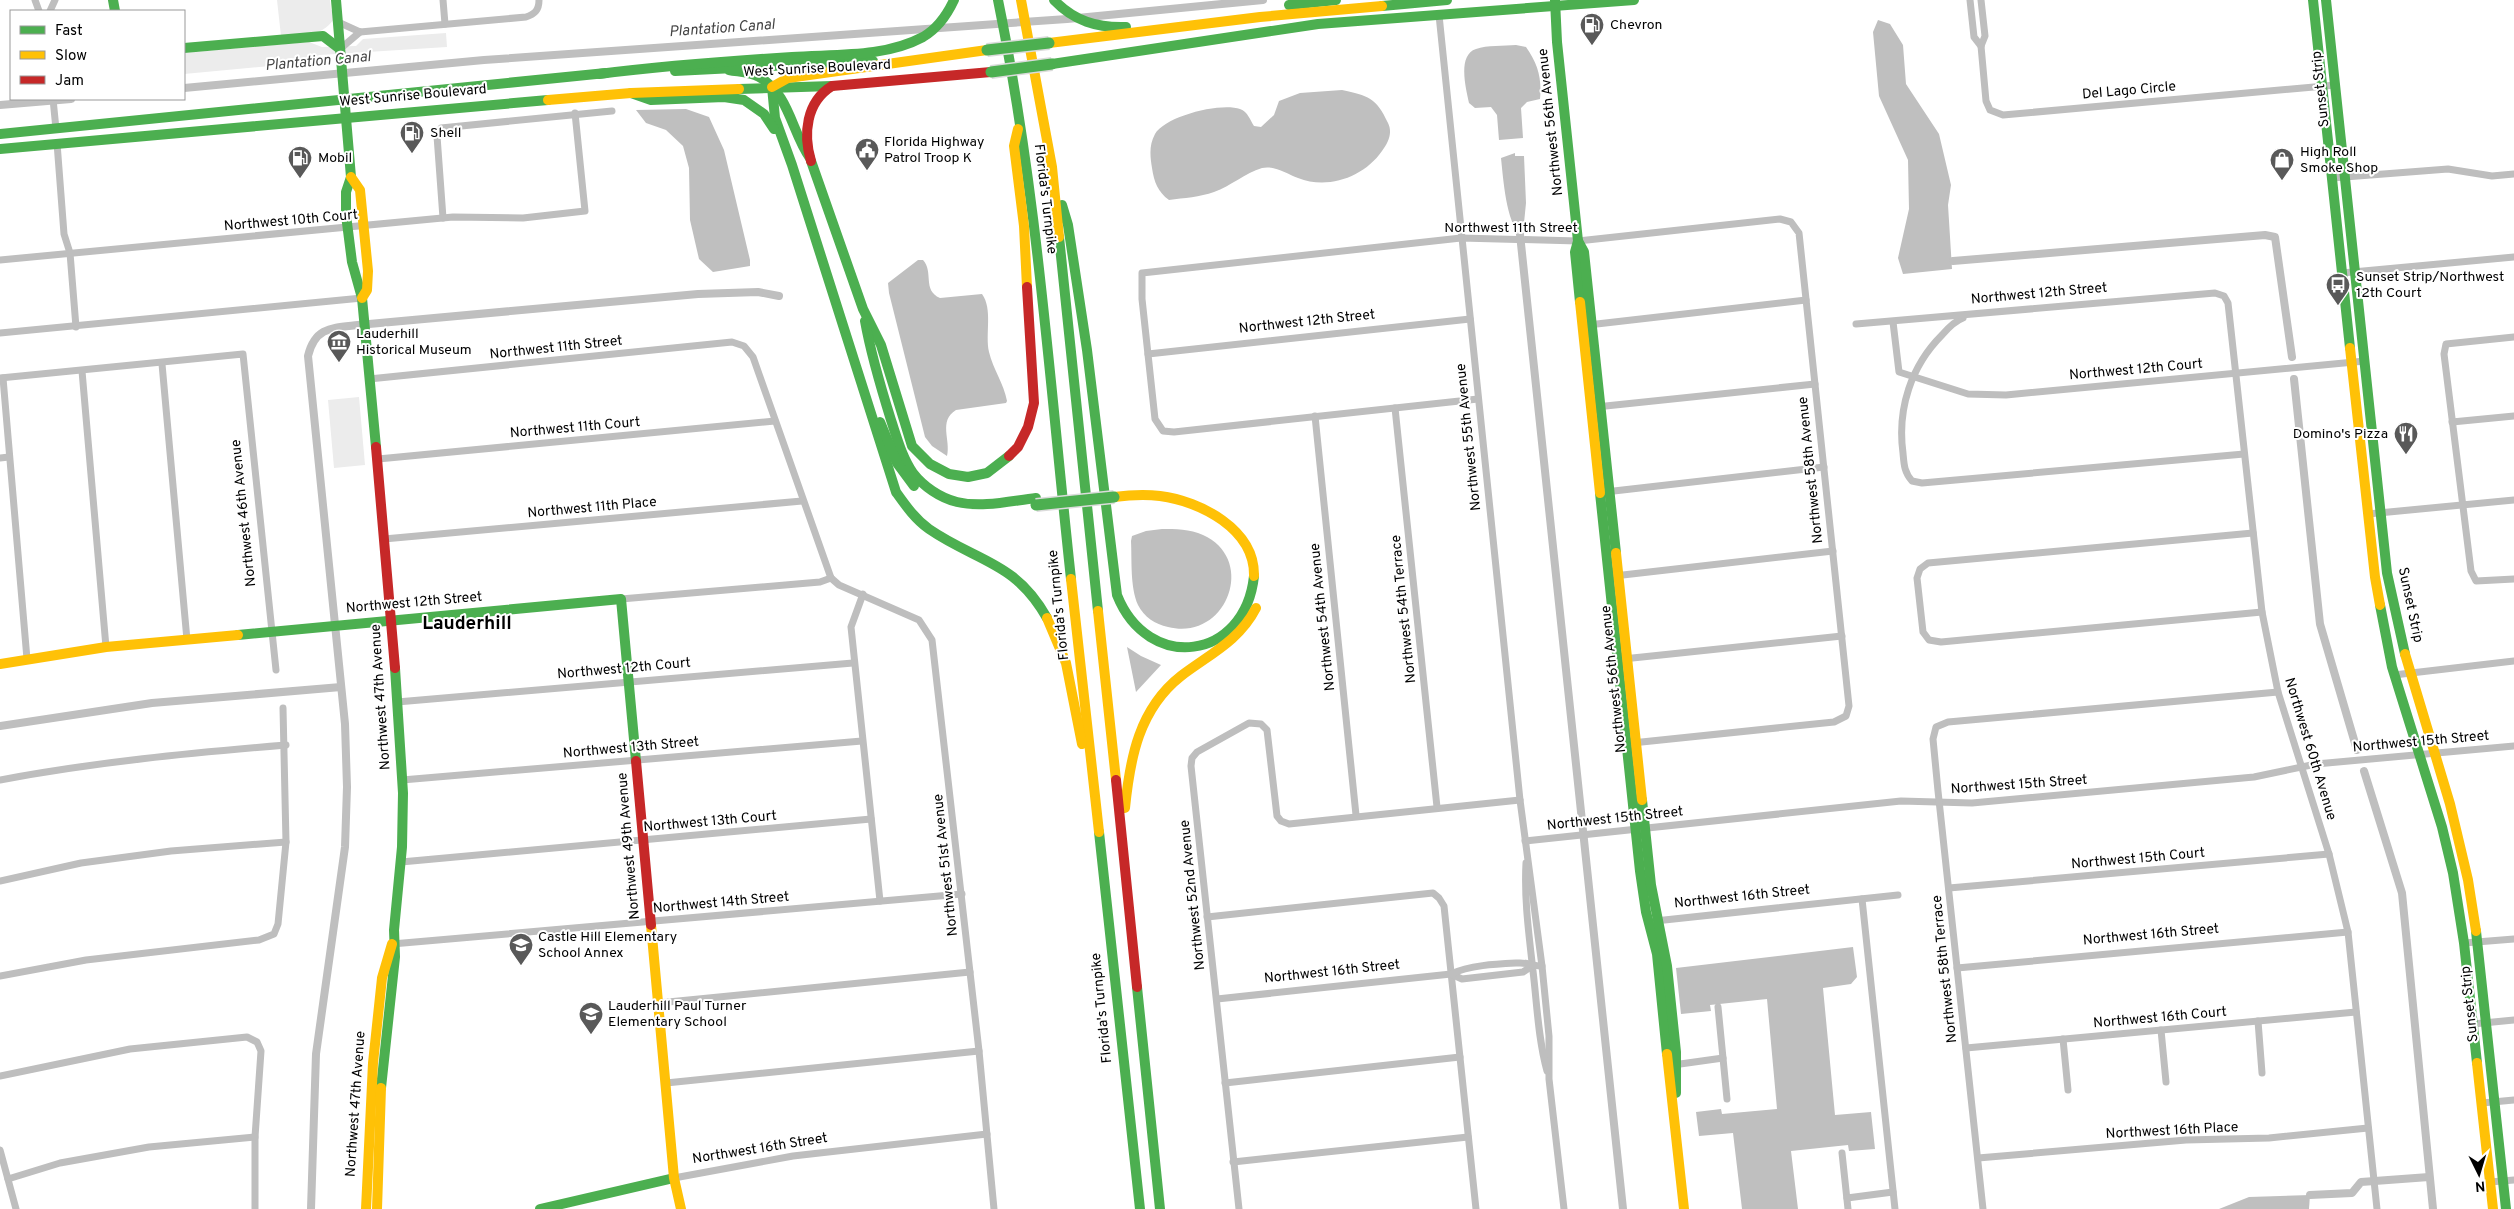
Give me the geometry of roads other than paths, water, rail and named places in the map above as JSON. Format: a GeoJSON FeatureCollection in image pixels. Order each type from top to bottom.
{"type":"FeatureCollection","features":[{"type":"Feature","properties":{"kind":"main road","name":"Northwest 47th Avenue"},"geometry":{"type":"LineString","coordinates":[[336,0],[351,177],[346,191],[349,228],[358,290],[362,298],[378,460],[398,702],[404,821],[392,944],[386,956],[385,995],[370,1092],[372,1156],[377,1209]]}},
{"type":"Feature","properties":{"kind":"main road"},"geometry":{"type":"LineString","coordinates":[[599,74],[671,64],[861,51],[894,46],[922,37],[938,26],[948,14],[954,0]]}},
{"type":"Feature","properties":{"kind":"main road","name":"Florida's Turnpike"},"geometry":{"type":"LineString","coordinates":[[998,0],[1006,39],[1032,209],[1140,1209]]}},
{"type":"Feature","properties":{"kind":"main road"},"geometry":{"type":"LineString","coordinates":[[1054,0],[1063,10],[1078,20],[1110,28],[1336,0]]}},
{"type":"Feature","properties":{"kind":"main road","name":"West Sunrise Boulevard"},"geometry":{"type":"LineString","coordinates":[[0,134],[599,74],[729,70],[928,57],[1260,16],[1429,0],[1447,0]]}},
{"type":"Feature","properties":{"kind":"main road","name":"West Sunrise Boulevard"},"geometry":{"type":"LineString","coordinates":[[0,148],[631,93],[832,86],[991,72],[1284,28],[1555,4],[1634,0]]}},
{"type":"Feature","properties":{"kind":"main road","name":"Sunset Strip"},"geometry":{"type":"LineString","coordinates":[[2313,0],[2351,362],[2377,586],[2394,675],[2436,808],[2453,873],[2464,943],[2493,1209]]}},
{"type":"Feature","properties":{"kind":"main road","name":"Sunset Strip"},"geometry":{"type":"LineString","coordinates":[[2326,0],[2387,573],[2409,672],[2450,804],[2468,880],[2478,942],[2494,1102],[2509,1181],[2506,1209]]}},
{"type":"Feature","properties":{"kind":"main road","name":"Northwest 56th Avenue"},"geometry":{"type":"LineString","coordinates":[[1555,4],[1557,42],[1578,241],[1575,252],[1587,325],[1640,829],[1672,1065],[1684,1209]]}},
{"type":"Feature","properties":{"kind":"main road","name":"Florida's Turnpike"},"geometry":{"type":"LineString","coordinates":[[1023,5],[1052,167],[1123,836],[1160,1209]]}},
{"type":"Feature","properties":{"kind":"main road"},"geometry":{"type":"LineString","coordinates":[[185,48],[323,36],[338,22]]}},
{"type":"Feature","properties":{"kind":"main road"},"geometry":{"type":"LineString","coordinates":[[323,36],[341,50]]}},
{"type":"Feature","properties":{"kind":"main road"},"geometry":{"type":"LineString","coordinates":[[772,88],[788,78],[928,57]]}},
{"type":"Feature","properties":{"kind":"main road"},"geometry":{"type":"LineString","coordinates":[[729,70],[760,78],[772,88],[783,102],[800,147],[810,158]]}},
{"type":"Feature","properties":{"kind":"main road"},"geometry":{"type":"LineString","coordinates":[[832,86],[815,102],[807,121],[810,158],[863,309],[881,345],[912,446],[919,455],[946,473],[968,476],[987,473],[1004,463],[1025,439],[1032,418],[1034,404],[1024,226],[1014,146],[1019,123]]}},
{"type":"Feature","properties":{"kind":"main road"},"geometry":{"type":"LineString","coordinates":[[772,88],[772,107],[781,140],[792,165],[896,492],[914,518],[940,538],[977,554],[1011,574],[1036,601],[1053,630],[1064,655],[1071,682],[1077,722],[1095,796]]}},
{"type":"Feature","properties":{"kind":"main road"},"geometry":{"type":"LineString","coordinates":[[631,93],[652,100],[724,97],[744,100],[764,114],[781,140]]}},
{"type":"Feature","properties":{"kind":"main road"},"geometry":{"type":"LineString","coordinates":[[57,143],[76,127]]}},
{"type":"Feature","properties":{"kind":"main road"},"geometry":{"type":"LineString","coordinates":[[42,144],[53,137],[56,129]]}},
{"type":"Feature","properties":{"kind":"main road"},"geometry":{"type":"LineString","coordinates":[[1052,167],[1068,225],[1087,350],[1117,596],[1121,607],[1129,620],[1146,635],[1172,646],[1197,646],[1210,642],[1231,629],[1245,612],[1254,579],[1250,555],[1236,532],[1216,515],[1184,501],[1147,494],[1113,493]]}},
{"type":"Feature","properties":{"kind":"main road","name":"Northwest 47th Avenue"},"geometry":{"type":"LineString","coordinates":[[351,177],[360,190],[364,227],[368,271],[367,290],[362,298]]}},
{"type":"Feature","properties":{"kind":"main road"},"geometry":{"type":"LineString","coordinates":[[863,309],[869,347],[879,385],[900,448],[914,475],[936,493],[956,502],[981,504],[1036,502]]}},
{"type":"Feature","properties":{"kind":"main road"},"geometry":{"type":"LineString","coordinates":[[862,381],[896,462],[912,484],[928,498],[949,508],[970,511],[1113,493],[1168,489],[1203,500],[1220,509],[1233,518],[1252,542],[1260,565],[1261,579],[1255,610],[1238,637],[1219,652],[1180,677],[1161,695],[1147,716],[1131,756],[1123,836]]}},
{"type":"Feature","properties":{"kind":"main road","name":"Northwest 12th Street"},"geometry":{"type":"LineString","coordinates":[[0,664],[106,647],[621,599]]}},
{"type":"Feature","properties":{"kind":"main road","name":"Northwest 49th Avenue"},"geometry":{"type":"LineString","coordinates":[[621,599],[674,1178],[681,1209]]}},
{"type":"Feature","properties":{"kind":"main road"},"geometry":{"type":"LineString","coordinates":[[2436,808],[2450,804]]}},
{"type":"Feature","properties":{"kind":"main road","name":"Northwest 47th Avenue"},"geometry":{"type":"LineString","coordinates":[[366,1209],[372,1156]]}},
{"type":"Feature","properties":{"kind":"main road","name":"Northwest 16th Street"},"geometry":{"type":"LineString","coordinates":[[540,1209],[674,1178]]}},
{"type":"Feature","properties":{"kind":"street"},"geometry":{"type":"LineString","coordinates":[[443,0],[445,24]]}},
{"type":"Feature","properties":{"kind":"street"},"geometry":{"type":"LineString","coordinates":[[338,22],[360,32],[526,17],[534,14],[539,6],[539,0]]}},
{"type":"Feature","properties":{"kind":"street","name":"Del Lago Circle"},"geometry":{"type":"LineString","coordinates":[[1970,0],[1974,37],[1980,46],[1986,101],[1990,110],[2003,115],[2336,85]]}},
{"type":"Feature","properties":{"kind":"street","name":"Del Lago Circle"},"geometry":{"type":"LineString","coordinates":[[1980,46],[1985,36],[1981,0]]}},
{"type":"Feature","properties":{"kind":"street","name":"Northwest 55th Avenue"},"geometry":{"type":"LineString","coordinates":[[1439,15],[1525,842],[1525,892],[1532,966],[1541,1046],[1549,1079]]}},
{"type":"Feature","properties":{"kind":"street"},"geometry":{"type":"LineString","coordinates":[[341,50],[360,32]]}},
{"type":"Feature","properties":{"kind":"street"},"geometry":{"type":"LineString","coordinates":[[53,100],[56,129]]}},
{"type":"Feature","properties":{"kind":"street"},"geometry":{"type":"LineString","coordinates":[[442,218],[437,136],[441,128],[575,113],[612,111]]}},
{"type":"Feature","properties":{"kind":"street","name":"Northwest 10th Court"},"geometry":{"type":"LineString","coordinates":[[0,260],[364,227],[442,218],[523,218],[584,211],[575,113]]}},
{"type":"Feature","properties":{"kind":"street"},"geometry":{"type":"LineString","coordinates":[[57,143],[64,234],[70,253],[76,326]]}},
{"type":"Feature","properties":{"kind":"street"},"geometry":{"type":"LineString","coordinates":[[2332,178],[2448,169],[2492,176],[2514,174]]}},
{"type":"Feature","properties":{"kind":"street","name":"Northwest 11th Street"},"geometry":{"type":"LineString","coordinates":[[1148,354],[1142,299],[1142,273],[1461,238],[1578,241],[1780,219],[1791,222]]}},
{"type":"Feature","properties":{"kind":"street","name":"Northwest 58th Avenue"},"geometry":{"type":"LineString","coordinates":[[1631,743],[1834,722],[1846,716],[1849,706],[1799,233],[1791,222]]}},
{"type":"Feature","properties":{"kind":"street"},"geometry":{"type":"LineString","coordinates":[[2342,273],[2514,257]]}},
{"type":"Feature","properties":{"kind":"street","name":"Northwest 12th Street"},"geometry":{"type":"LineString","coordinates":[[1856,324],[1968,316],[2215,293],[2224,296]]}},
{"type":"Feature","properties":{"kind":"street","name":"Northwest 60th Avenue"},"geometry":{"type":"LineString","coordinates":[[2224,296],[2228,304],[2262,612],[2278,692],[2329,854],[2348,932],[2377,1209]]}},
{"type":"Feature","properties":{"kind":"street"},"geometry":{"type":"LineString","coordinates":[[0,333],[362,298]]}},
{"type":"Feature","properties":{"kind":"street"},"geometry":{"type":"LineString","coordinates":[[1587,325],[1806,300]]}},
{"type":"Feature","properties":{"kind":"street"},"geometry":{"type":"LineString","coordinates":[[1968,316],[1958,320],[1934,342],[1913,376],[1904,406],[1901,437],[1905,472],[1912,481],[1922,483],[2244,454]]}},
{"type":"Feature","properties":{"kind":"street","name":"Northwest 12th Street"},"geometry":{"type":"LineString","coordinates":[[1148,354],[1470,319]]}},
{"type":"Feature","properties":{"kind":"street"},"geometry":{"type":"LineString","coordinates":[[1893,322],[1897,368],[1904,375],[1913,376]]}},
{"type":"Feature","properties":{"kind":"street"},"geometry":{"type":"LineString","coordinates":[[2514,337],[2446,344],[2444,354],[2471,570],[2476,581],[2514,578]]}},
{"type":"Feature","properties":{"kind":"street","name":"Northwest 11th Street"},"geometry":{"type":"LineString","coordinates":[[370,379],[732,342],[744,346],[753,357],[775,421]]}},
{"type":"Feature","properties":{"kind":"street","name":"Northwest 46th Avenue"},"geometry":{"type":"LineString","coordinates":[[162,364],[242,354],[276,670]]}},
{"type":"Feature","properties":{"kind":"street"},"geometry":{"type":"LineString","coordinates":[[1148,354],[1155,419],[1163,431],[1174,432],[1478,399]]}},
{"type":"Feature","properties":{"kind":"street","name":"Northwest 12th Court"},"geometry":{"type":"LineString","coordinates":[[1913,376],[1968,394],[1986,395],[2365,361]]}},
{"type":"Feature","properties":{"kind":"street"},"geometry":{"type":"LineString","coordinates":[[27,659],[1,378],[162,364],[187,640]]}},
{"type":"Feature","properties":{"kind":"street"},"geometry":{"type":"LineString","coordinates":[[82,371],[106,647]]}},
{"type":"Feature","properties":{"kind":"street"},"geometry":{"type":"LineString","coordinates":[[1596,407],[1815,384]]}},
{"type":"Feature","properties":{"kind":"street","name":"Northwest 54th Terrace"},"geometry":{"type":"LineString","coordinates":[[1395,408],[1437,807]]}},
{"type":"Feature","properties":{"kind":"street","name":"Northwest 54th Avenue"},"geometry":{"type":"LineString","coordinates":[[1315,416],[1356,815]]}},
{"type":"Feature","properties":{"kind":"street"},"geometry":{"type":"LineString","coordinates":[[2452,422],[2514,416]]}},
{"type":"Feature","properties":{"kind":"street"},"geometry":{"type":"LineString","coordinates":[[775,421],[831,578]]}},
{"type":"Feature","properties":{"kind":"street","name":"Northwest 11th Court"},"geometry":{"type":"LineString","coordinates":[[378,460],[775,421]]}},
{"type":"Feature","properties":{"kind":"street"},"geometry":{"type":"LineString","coordinates":[[0,458],[9,457]]}},
{"type":"Feature","properties":{"kind":"street"},"geometry":{"type":"LineString","coordinates":[[1604,492],[1824,467]]}},
{"type":"Feature","properties":{"kind":"street"},"geometry":{"type":"LineString","coordinates":[[2368,514],[2514,500]]}},
{"type":"Feature","properties":{"kind":"street","name":"Northwest 11th Place"},"geometry":{"type":"LineString","coordinates":[[384,539],[802,501]]}},
{"type":"Feature","properties":{"kind":"street"},"geometry":{"type":"LineString","coordinates":[[2253,533],[1928,563],[1920,568],[1917,578],[1922,632],[1929,640],[1941,642],[2262,612]]}},
{"type":"Feature","properties":{"kind":"street"},"geometry":{"type":"LineString","coordinates":[[1613,576],[1833,551]]}},
{"type":"Feature","properties":{"kind":"street","name":"Northwest 12th Street"},"geometry":{"type":"LineString","coordinates":[[621,599],[820,582],[831,578]]}},
{"type":"Feature","properties":{"kind":"street","name":"Northwest 51st Avenue"},"geometry":{"type":"LineString","coordinates":[[831,578],[839,585],[919,620],[932,640],[962,894],[994,1209]]}},
{"type":"Feature","properties":{"kind":"street"},"geometry":{"type":"LineString","coordinates":[[863,594],[851,627],[853,663],[880,901]]}},
{"type":"Feature","properties":{"kind":"street"},"geometry":{"type":"LineString","coordinates":[[1622,659],[1842,636]]}},
{"type":"Feature","properties":{"kind":"street"},"geometry":{"type":"LineString","coordinates":[[2394,675],[2514,661]]}},
{"type":"Feature","properties":{"kind":"street","name":"Northwest 12th Court"},"geometry":{"type":"LineString","coordinates":[[398,702],[853,663]]}},
{"type":"Feature","properties":{"kind":"street","name":"Northwest 58th Terrace"},"geometry":{"type":"LineString","coordinates":[[1983,1209],[1939,803],[1933,739],[1936,727],[1948,722],[2278,692]]}},
{"type":"Feature","properties":{"kind":"street"},"geometry":{"type":"LineString","coordinates":[[0,976],[86,960],[259,940],[274,934],[278,924],[286,842],[286,745],[283,708]]}},
{"type":"Feature","properties":{"kind":"street","name":"Northwest 52nd Avenue"},"geometry":{"type":"LineString","coordinates":[[1239,1209],[1207,917],[1192,758],[1197,752],[1249,723],[1261,724],[1267,730],[1277,816],[1281,822],[1289,824],[1356,815]]}},
{"type":"Feature","properties":{"kind":"street","name":"Northwest 13th Street"},"geometry":{"type":"LineString","coordinates":[[402,780],[862,741]]}},
{"type":"Feature","properties":{"kind":"street"},"geometry":{"type":"LineString","coordinates":[[0,780],[73,766],[286,745]]}},
{"type":"Feature","properties":{"kind":"street","name":"Northwest 15th Street"},"geometry":{"type":"LineString","coordinates":[[1525,842],[1901,802],[1972,803],[2254,777],[2300,766],[2514,746]]}},
{"type":"Feature","properties":{"kind":"street"},"geometry":{"type":"LineString","coordinates":[[1356,815],[1520,800]]}},
{"type":"Feature","properties":{"kind":"street","name":"Northwest 13th Court"},"geometry":{"type":"LineString","coordinates":[[401,862],[871,819]]}},
{"type":"Feature","properties":{"kind":"street"},"geometry":{"type":"LineString","coordinates":[[0,881],[81,863],[171,852],[286,842]]}},
{"type":"Feature","properties":{"kind":"street","name":"Northwest 15th Court"},"geometry":{"type":"LineString","coordinates":[[1949,888],[2329,854]]}},
{"type":"Feature","properties":{"kind":"street","name":"Northwest 55th Avenue"},"geometry":{"type":"LineString","coordinates":[[1526,855],[1532,878],[1542,966],[1549,1036],[1549,1079],[1564,1209]]}},
{"type":"Feature","properties":{"kind":"street"},"geometry":{"type":"LineString","coordinates":[[1207,917],[1433,893],[1439,898],[1444,906],[1476,1209]]}},
{"type":"Feature","properties":{"kind":"street","name":"Northwest 14th Street"},"geometry":{"type":"LineString","coordinates":[[392,944],[962,894]]}},
{"type":"Feature","properties":{"kind":"street","name":"Northwest 16th Street"},"geometry":{"type":"LineString","coordinates":[[1654,922],[1898,895]]}},
{"type":"Feature","properties":{"kind":"street"},"geometry":{"type":"LineString","coordinates":[[1862,899],[1895,1209]]}},
{"type":"Feature","properties":{"kind":"street","name":"Northwest 16th Street"},"geometry":{"type":"LineString","coordinates":[[1958,968],[2348,932]]}},
{"type":"Feature","properties":{"kind":"street"},"geometry":{"type":"LineString","coordinates":[[2464,943],[2514,939]]}},
{"type":"Feature","properties":{"kind":"street","name":"Northwest 16th Street"},"geometry":{"type":"LineString","coordinates":[[1217,999],[1451,974],[1462,969],[1521,962],[1532,966],[1542,966]]}},
{"type":"Feature","properties":{"kind":"street"},"geometry":{"type":"LineString","coordinates":[[658,1003],[970,972]]}},
{"type":"Feature","properties":{"kind":"street"},"geometry":{"type":"LineString","coordinates":[[1718,1007],[1726,1099]]}},
{"type":"Feature","properties":{"kind":"street","name":"Northwest 16th Court"},"geometry":{"type":"LineString","coordinates":[[1966,1048],[2356,1012]]}},
{"type":"Feature","properties":{"kind":"street"},"geometry":{"type":"LineString","coordinates":[[2473,1024],[2514,1020]]}},
{"type":"Feature","properties":{"kind":"street"},"geometry":{"type":"LineString","coordinates":[[2258,1021],[2262,1073]]}},
{"type":"Feature","properties":{"kind":"street"},"geometry":{"type":"LineString","coordinates":[[2161,1030],[2166,1082]]}},
{"type":"Feature","properties":{"kind":"street"},"geometry":{"type":"LineString","coordinates":[[0,1076],[130,1049],[247,1037],[257,1042],[261,1051],[255,1138],[255,1209]]}},
{"type":"Feature","properties":{"kind":"street"},"geometry":{"type":"LineString","coordinates":[[2063,1039],[2068,1090]]}},
{"type":"Feature","properties":{"kind":"street"},"geometry":{"type":"LineString","coordinates":[[666,1083],[979,1051]]}},
{"type":"Feature","properties":{"kind":"street"},"geometry":{"type":"LineString","coordinates":[[1225,1083],[1460,1057]]}},
{"type":"Feature","properties":{"kind":"street"},"geometry":{"type":"LineString","coordinates":[[1672,1065],[1723,1058]]}},
{"type":"Feature","properties":{"kind":"street"},"geometry":{"type":"LineString","coordinates":[[2482,1103],[2514,1100]]}},
{"type":"Feature","properties":{"kind":"street","name":"Northwest 16th Place"},"geometry":{"type":"LineString","coordinates":[[1978,1158],[2186,1140],[2269,1138],[2368,1128]]}},
{"type":"Feature","properties":{"kind":"street","name":"Northwest 16th Street"},"geometry":{"type":"LineString","coordinates":[[674,1178],[793,1156],[987,1134]]}},
{"type":"Feature","properties":{"kind":"street"},"geometry":{"type":"LineString","coordinates":[[1234,1162],[1468,1137]]}},
{"type":"Feature","properties":{"kind":"street"},"geometry":{"type":"LineString","coordinates":[[8,1179],[60,1163],[149,1147],[255,1138]]}},
{"type":"Feature","properties":{"kind":"street"},"geometry":{"type":"LineString","coordinates":[[0,1150],[16,1209]]}},
{"type":"Feature","properties":{"kind":"street"},"geometry":{"type":"LineString","coordinates":[[1842,1153],[1848,1209]]}},
{"type":"Feature","properties":{"kind":"street"},"geometry":{"type":"LineString","coordinates":[[2490,1182],[2509,1181]]}},
{"type":"Feature","properties":{"kind":"street"},"geometry":{"type":"LineString","coordinates":[[1847,1198],[1893,1192]]}},
{"type":"Feature","properties":{"kind":"waterway","name":"Plantation Canal"},"geometry":{"type":"LineString","coordinates":[[185,88],[484,60],[1067,19],[1263,0]]}},
{"type":"Feature","properties":{"kind":"waterway","name":"Plantation Canal"},"geometry":{"type":"LineString","coordinates":[[0,105],[59,100]]}},
{"type":"Feature","properties":{"kind":"waterway"},"geometry":{"type":"LineString","coordinates":[[1519,225],[1623,1209]]}},
{"type":"Feature","properties":{"kind":"waterway"},"geometry":{"type":"LineString","coordinates":[[1953,261],[2265,235],[2275,237],[2292,357]]}},
{"type":"Feature","properties":{"kind":"waterway"},"geometry":{"type":"LineString","coordinates":[[311,1209],[316,1054],[345,847],[347,787],[345,724],[308,356],[311,346],[320,334],[333,328],[349,326],[698,294],[758,292],[779,296]]}},
{"type":"Feature","properties":{"kind":"waterway"},"geometry":{"type":"LineString","coordinates":[[2294,379],[2320,624],[2357,750]]}},
{"type":"Feature","properties":{"kind":"waterway"},"geometry":{"type":"LineString","coordinates":[[0,726],[152,703],[341,687]]}},
{"type":"Feature","properties":{"kind":"waterway"},"geometry":{"type":"LineString","coordinates":[[2364,771],[2402,893],[2433,1209]]}},
{"type":"Feature","properties":{"kind":"waterway"},"geometry":{"type":"LineString","coordinates":[[2310,1195],[2352,1193],[2361,1182],[2429,1177]]}},
{"type":"Feature","properties":{"kind":"place","name":"Chevron"},"geometry":{"type":"Point","coordinates":[1592,46]}},
{"type":"Feature","properties":{"kind":"place","name":"Shell"},"geometry":{"type":"Point","coordinates":[412,154]}},
{"type":"Feature","properties":{"kind":"place","name":"Florida Highway Patrol Troop K"},"geometry":{"type":"Point","coordinates":[867,171]}},
{"type":"Feature","properties":{"kind":"place","name":"Mobil"},"geometry":{"type":"Point","coordinates":[300,179]}},
{"type":"Feature","properties":{"kind":"place","name":"High Roll Smoke Shop"},"geometry":{"type":"Point","coordinates":[2282,181]}},
{"type":"Feature","properties":{"kind":"place","name":"Sunset Strip/Northwest 12th Court"},"geometry":{"type":"Point","coordinates":[2338,306]}},
{"type":"Feature","properties":{"kind":"place","name":"Lauderhill Historical Museum"},"geometry":{"type":"Point","coordinates":[339,363]}},
{"type":"Feature","properties":{"kind":"place","name":"Domino's Pizza"},"geometry":{"type":"Point","coordinates":[2406,455]}},
{"type":"Feature","properties":{"kind":"place","name":"Castle Hill Elementary School Annex"},"geometry":{"type":"Point","coordinates":[521,966]}},
{"type":"Feature","properties":{"kind":"place","name":"Lauderhill Paul Turner Elementary School"},"geometry":{"type":"Point","coordinates":[591,1035]}},
{"type":"Feature","properties":{"kind":"district","name":"Lauderhill"},"geometry":{"type":"Point","coordinates":[467,624]}}]}
